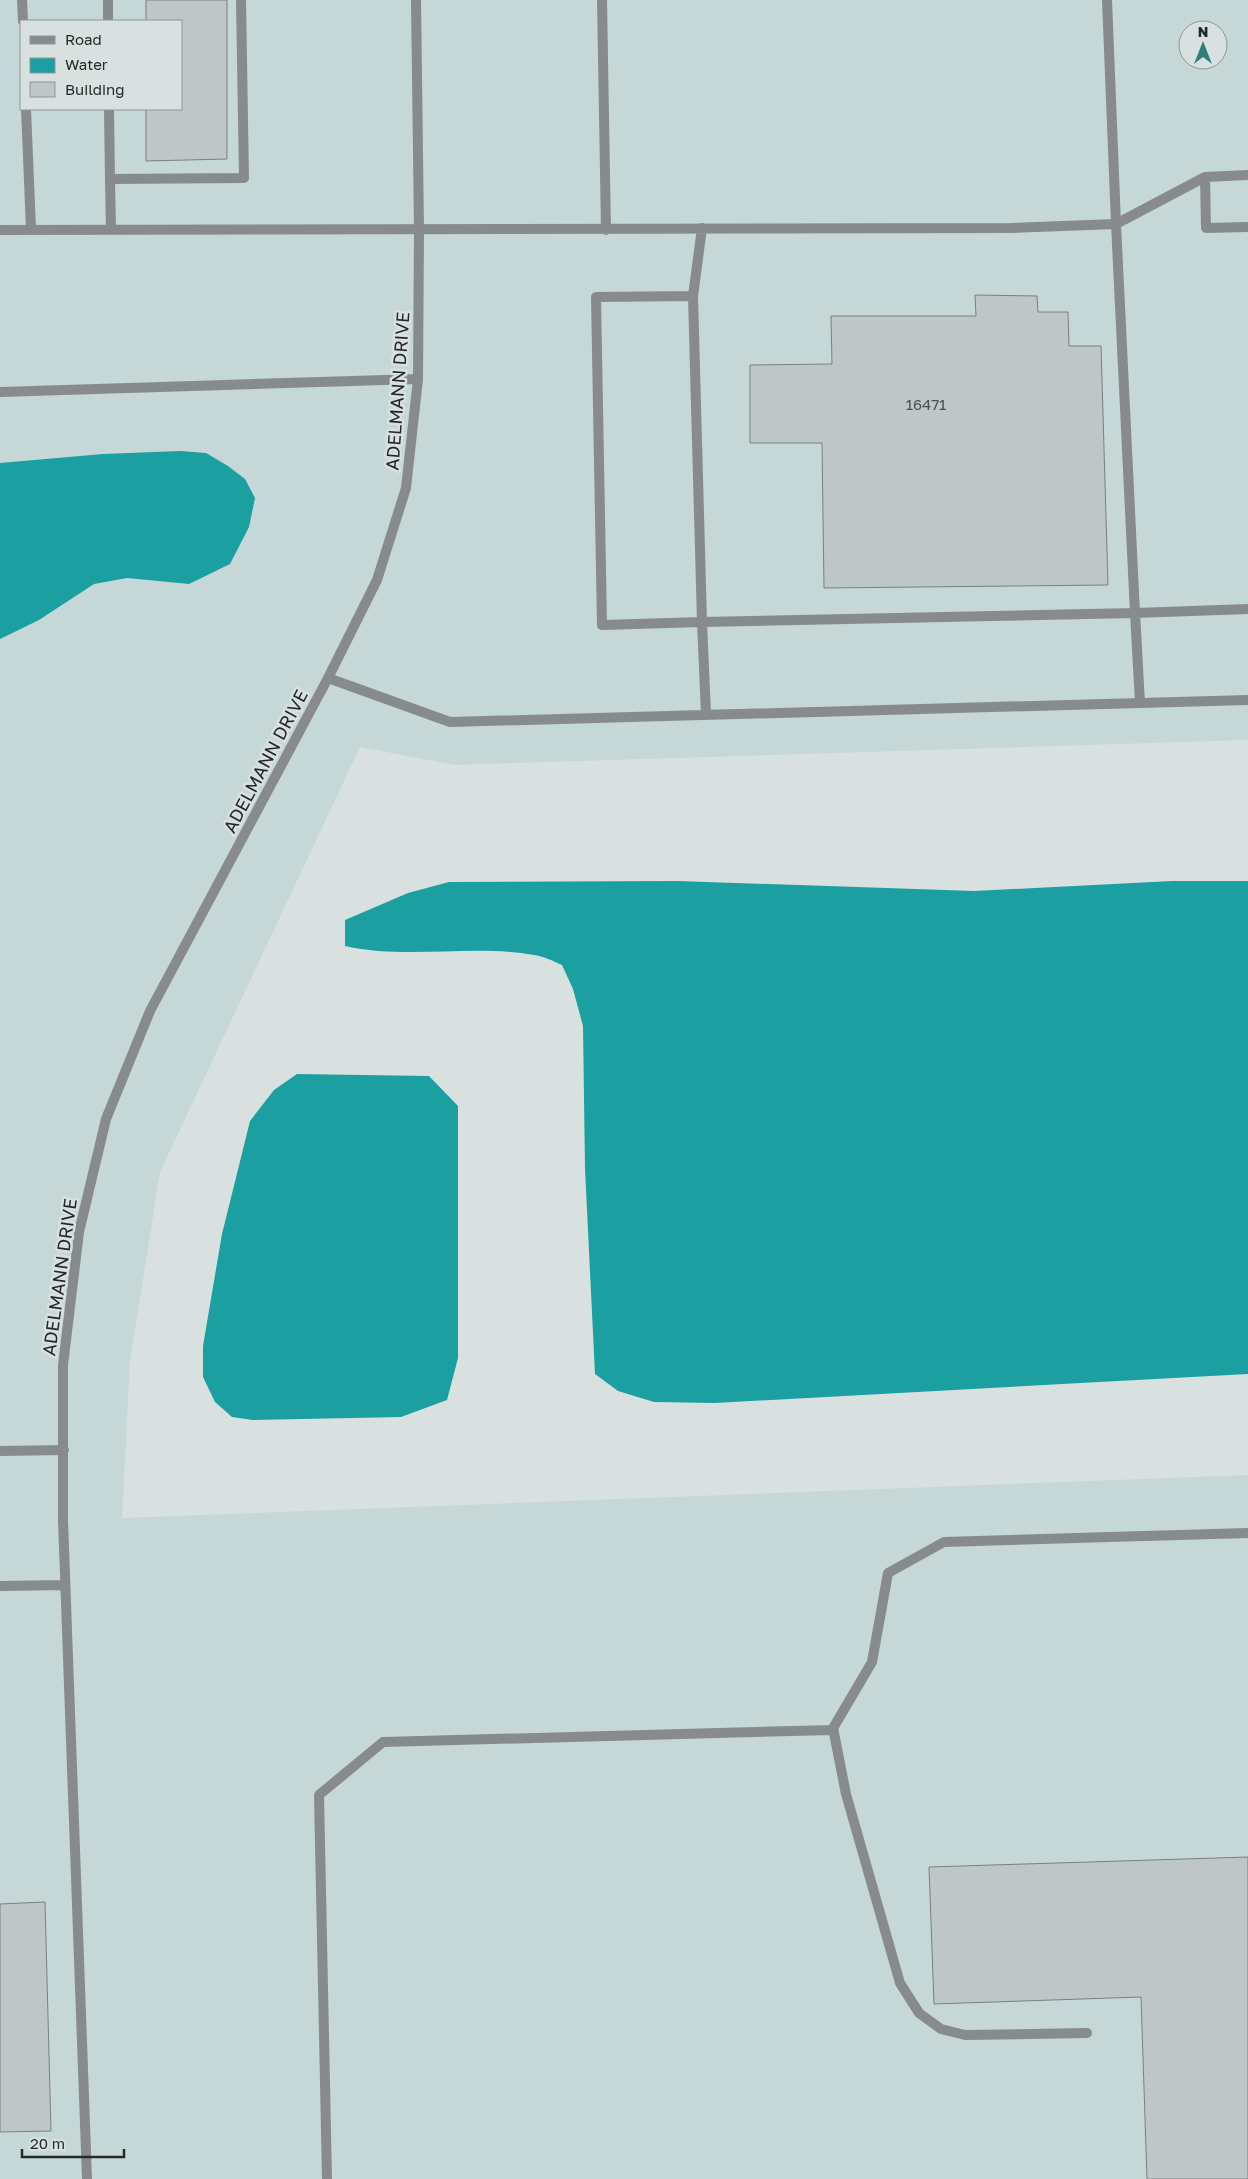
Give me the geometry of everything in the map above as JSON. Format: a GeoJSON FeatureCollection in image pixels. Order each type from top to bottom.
{"type":"FeatureCollection","features":[{"type":"Feature","properties":{"kind":"street"},"geometry":{"type":"LineString","coordinates":[[22,0],[23,20]]}},
{"type":"Feature","properties":{"kind":"street"},"geometry":{"type":"LineString","coordinates":[[108,0],[108,20]]}},
{"type":"Feature","properties":{"kind":"street"},"geometry":{"type":"LineString","coordinates":[[110,180],[244,178],[241,0]]}},
{"type":"Feature","properties":{"kind":"street","name":"ADELMANN DRIVE"},"geometry":{"type":"LineString","coordinates":[[87,2179],[62,1520],[64,1450],[62,1365],[79,1232],[106,1119],[150,1011],[328,678],[377,580],[406,488],[418,379],[419,230],[416,0]]}},
{"type":"Feature","properties":{"kind":"street"},"geometry":{"type":"LineString","coordinates":[[602,0],[606,230]]}},
{"type":"Feature","properties":{"kind":"street"},"geometry":{"type":"LineString","coordinates":[[1107,0],[1134,613],[1140,703]]}},
{"type":"Feature","properties":{"kind":"street"},"geometry":{"type":"LineString","coordinates":[[26,110],[31,229]]}},
{"type":"Feature","properties":{"kind":"street"},"geometry":{"type":"LineString","coordinates":[[109,110],[111,230]]}},
{"type":"Feature","properties":{"kind":"street"},"geometry":{"type":"LineString","coordinates":[[0,230],[1011,228],[1116,224],[1205,177],[1248,175]]}},
{"type":"Feature","properties":{"kind":"street"},"geometry":{"type":"LineString","coordinates":[[1205,177],[1206,228],[1248,228]]}},
{"type":"Feature","properties":{"kind":"street"},"geometry":{"type":"LineString","coordinates":[[702,228],[693,296],[706,715]]}},
{"type":"Feature","properties":{"kind":"street"},"geometry":{"type":"LineString","coordinates":[[693,296],[596,297],[602,625],[1248,610]]}},
{"type":"Feature","properties":{"kind":"street"},"geometry":{"type":"LineString","coordinates":[[0,392],[418,379]]}},
{"type":"Feature","properties":{"kind":"street"},"geometry":{"type":"LineString","coordinates":[[328,678],[450,722],[1248,700]]}},
{"type":"Feature","properties":{"kind":"street"},"geometry":{"type":"LineString","coordinates":[[0,1451],[64,1450]]}},
{"type":"Feature","properties":{"kind":"street"},"geometry":{"type":"LineString","coordinates":[[327,2179],[319,1795],[383,1742],[832,1730],[872,1662],[888,1573],[944,1542],[1248,1533]]}},
{"type":"Feature","properties":{"kind":"street"},"geometry":{"type":"LineString","coordinates":[[0,1586],[65,1585]]}},
{"type":"Feature","properties":{"kind":"street"},"geometry":{"type":"LineString","coordinates":[[833,1728],[846,1794],[900,1983],[919,2013],[941,2029],[965,2035],[1087,2033]]}},
{"type":"Feature","properties":{"kind":"shaded area"},"geometry":{"type":"Polygon","coordinates":[[[0,0],[1248,0],[1248,740],[455,765],[360,747],[160,1172],[130,1361],[122,1518],[1248,1475],[1248,2179],[0,2179],[0,0]]]}},
{"type":"Feature","properties":{"kind":"water"},"geometry":{"type":"Polygon","coordinates":[[[180,451],[206,453],[228,466],[245,479],[255,498],[249,527],[230,564],[189,584],[127,578],[94,584],[39,620],[0,639],[0,463],[103,454],[180,451]]]}},
{"type":"Feature","properties":{"kind":"water"},"geometry":{"type":"Polygon","coordinates":[[[677,881],[974,891],[1172,881],[1248,881],[1248,1374],[715,1403],[654,1402],[618,1391],[595,1374],[585,1169],[583,1026],[573,989],[562,965],[541,956],[511,952],[392,952],[345,946],[345,920],[408,893],[449,882],[677,881]]]}},
{"type":"Feature","properties":{"kind":"water"},"geometry":{"type":"Polygon","coordinates":[[[297,1074],[429,1076],[458,1106],[458,1358],[447,1400],[401,1417],[253,1420],[232,1417],[215,1402],[203,1377],[203,1346],[222,1234],[250,1121],[274,1090],[297,1074]]]}},
{"type":"Feature","properties":{"kind":"building"},"geometry":{"type":"Polygon","coordinates":[[[146,0],[227,0],[227,159],[146,161],[146,110],[182,110],[182,20],[146,20],[146,0]]]}},
{"type":"Feature","properties":{"kind":"building"},"geometry":{"type":"Polygon","coordinates":[[[975,295],[1037,296],[1038,312],[1068,312],[1069,346],[1101,346],[1108,585],[824,588],[822,443],[750,443],[750,365],[832,364],[831,316],[976,316],[975,295]]]}},
{"type":"Feature","properties":{"kind":"building"},"geometry":{"type":"Polygon","coordinates":[[[1248,1857],[1248,2179],[1147,2179],[1141,1997],[934,2004],[929,1867],[1248,1857]]]}},
{"type":"Feature","properties":{"kind":"building"},"geometry":{"type":"Polygon","coordinates":[[[45,1902],[51,2131],[0,2132],[0,1904],[45,1902]]]}}]}
